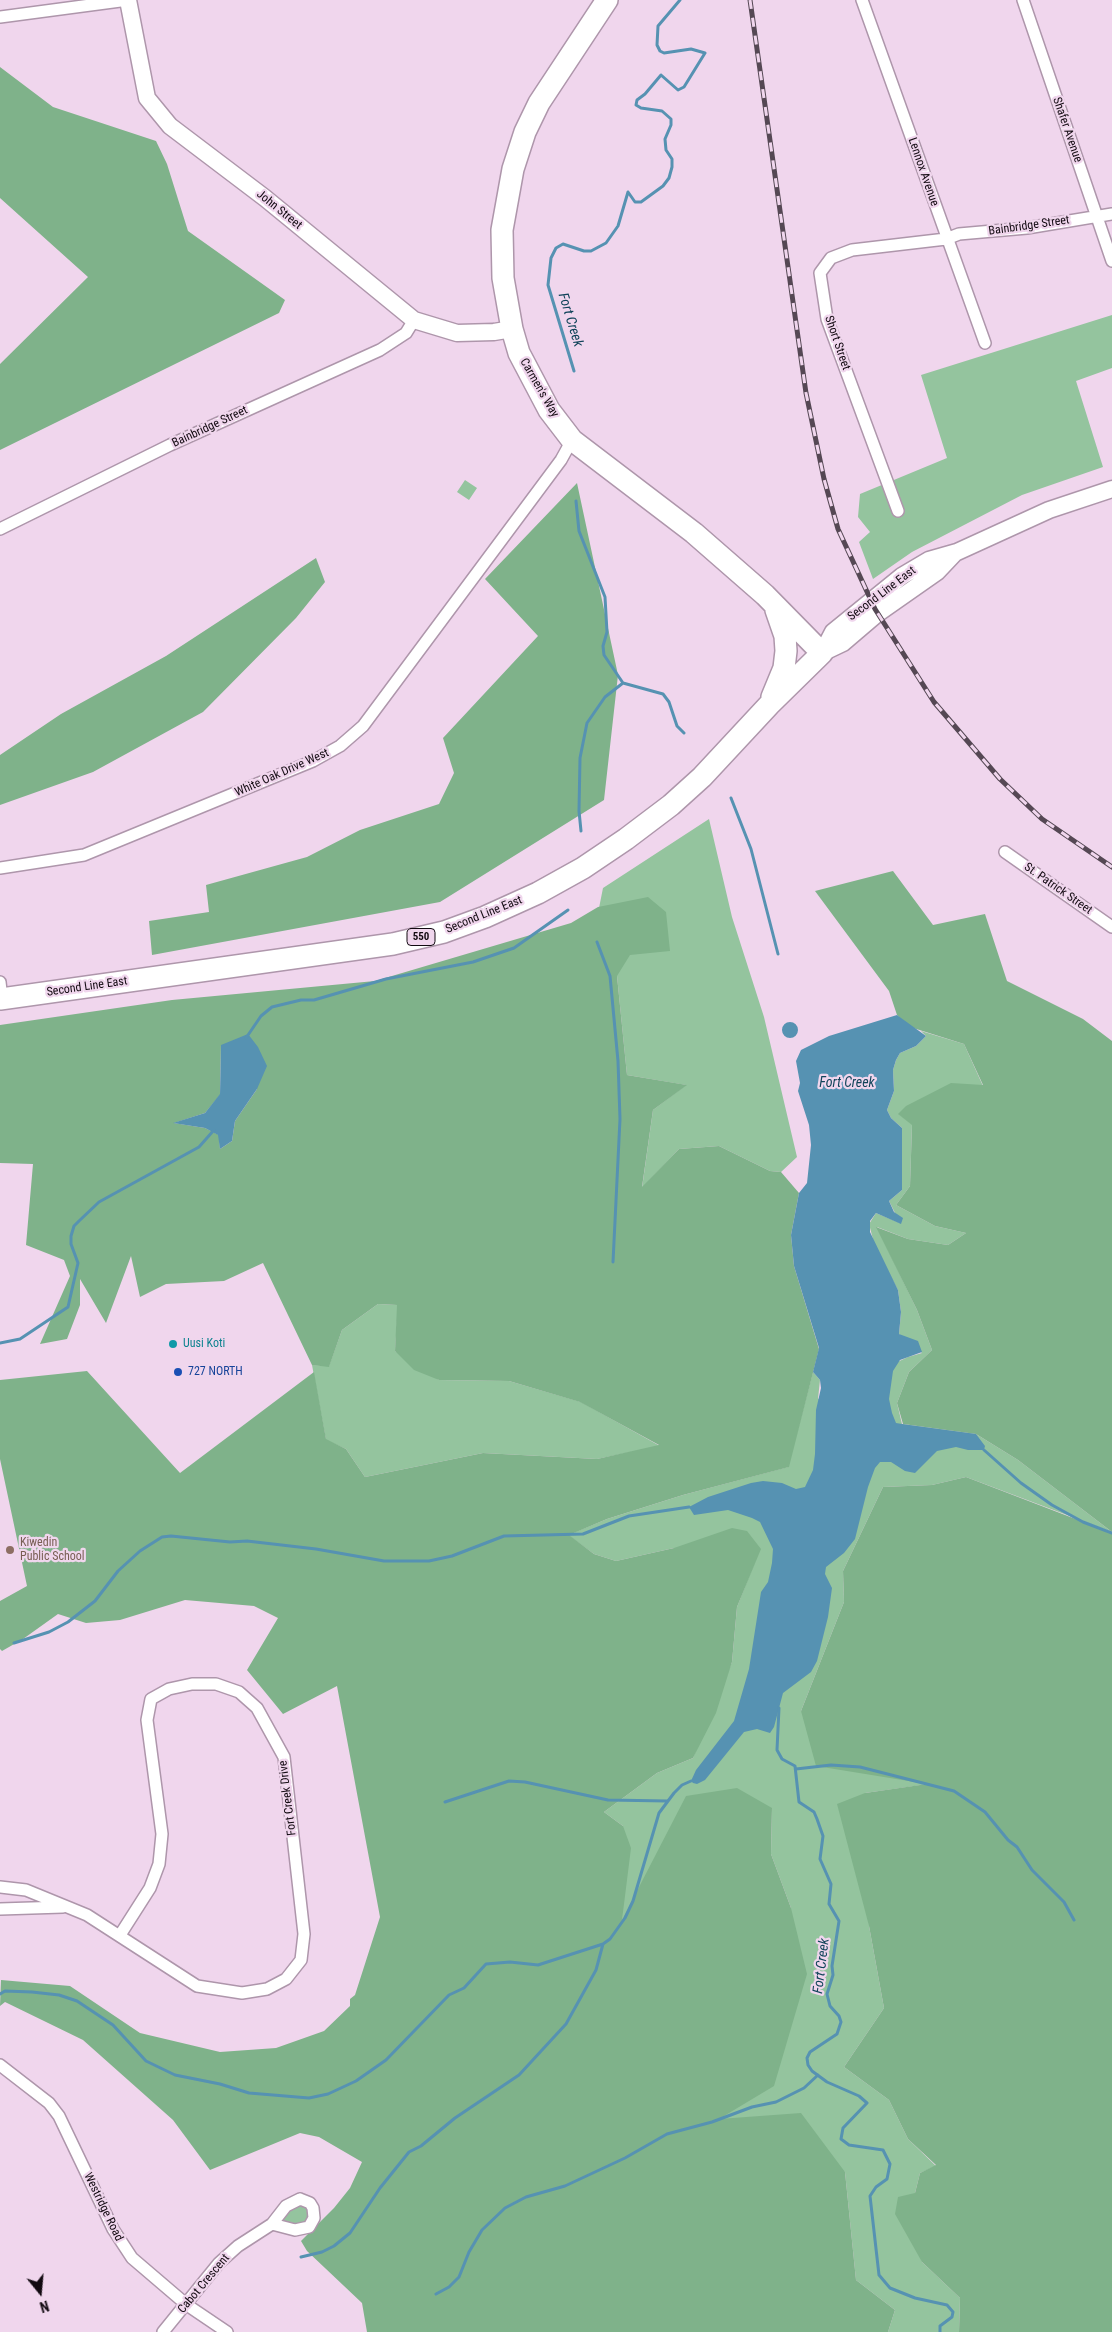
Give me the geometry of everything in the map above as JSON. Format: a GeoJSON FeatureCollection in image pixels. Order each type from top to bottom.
{"type":"FeatureCollection","features":[{"type":"Feature","properties":{"kind":"highway","name":"Carmen's Way"},"geometry":{"type":"LineString","coordinates":[[607,0],[540,103],[525,132],[512,169],[502,230],[503,278],[512,328],[519,353],[549,410],[572,440],[694,533],[773,603],[822,653]]}},
{"type":"Feature","properties":{"kind":"highway"},"geometry":{"type":"LineString","coordinates":[[769,705],[784,668],[786,652],[782,622],[773,603]]}},
{"type":"Feature","properties":{"kind":"highway","name":"Second Line East"},"geometry":{"type":"LineString","coordinates":[[1,993],[393,944],[444,932],[485,917],[559,882],[626,839],[670,805],[702,777],[769,705],[822,653]]}},
{"type":"Feature","properties":{"kind":"street","name":"John Street"},"geometry":{"type":"LineString","coordinates":[[128,0],[147,98],[170,126],[265,198],[414,320],[457,333],[494,332],[512,328]]}},
{"type":"Feature","properties":{"kind":"street"},"geometry":{"type":"LineString","coordinates":[[0,17],[128,0]]}},
{"type":"Feature","properties":{"kind":"street","name":"Lennox Avenue"},"geometry":{"type":"LineString","coordinates":[[862,0],[946,239],[985,343]]}},
{"type":"Feature","properties":{"kind":"street","name":"Shafer Avenue"},"geometry":{"type":"LineString","coordinates":[[1022,0],[1112,261]]}},
{"type":"Feature","properties":{"kind":"street","name":"Bainbridge Street"},"geometry":{"type":"LineString","coordinates":[[946,239],[959,234],[1027,228],[1096,215],[1112,214]]}},
{"type":"Feature","properties":{"kind":"street","name":"Short Street"},"geometry":{"type":"LineString","coordinates":[[898,511],[826,319],[820,273],[830,258],[852,250],[946,239]]}},
{"type":"Feature","properties":{"kind":"street","name":"Bainbridge Street"},"geometry":{"type":"LineString","coordinates":[[0,529],[170,445],[380,350],[406,333],[414,320]]}},
{"type":"Feature","properties":{"kind":"street","name":"White Oak Drive West"},"geometry":{"type":"LineString","coordinates":[[0,868],[84,855],[313,762],[340,746],[363,726],[561,460],[572,440]]}},
{"type":"Feature","properties":{"kind":"street","name":"Second Line East"},"geometry":{"type":"LineString","coordinates":[[822,653],[843,642],[877,614],[936,572],[957,552],[1049,510],[1112,489]]}},
{"type":"Feature","properties":{"kind":"street","name":"St. Patrick Street"},"geometry":{"type":"LineString","coordinates":[[1004,852],[1112,927]]}},
{"type":"Feature","properties":{"kind":"street","name":"Fort Creek Drive"},"geometry":{"type":"LineString","coordinates":[[0,1887],[26,1890],[67,1907],[120,1935],[197,1986],[242,1992],[267,1989],[286,1979],[301,1960],[304,1934],[284,1757],[257,1708],[239,1692],[216,1684],[192,1684],[169,1689],[151,1698],[147,1720],[162,1834],[159,1864],[150,1888],[120,1935]]}},
{"type":"Feature","properties":{"kind":"street","name":"Fort Creek Drive"},"geometry":{"type":"LineString","coordinates":[[0,1909],[67,1907]]}},
{"type":"Feature","properties":{"kind":"street","name":"Westridge Road"},"geometry":{"type":"LineString","coordinates":[[0,2066],[48,2103],[59,2116],[122,2245],[149,2274],[187,2305],[227,2332]]}},
{"type":"Feature","properties":{"kind":"street","name":"Cabot Crescent"},"geometry":{"type":"LineString","coordinates":[[163,2332],[187,2305],[220,2262],[238,2246],[272,2224]]}},
{"type":"Feature","properties":{"kind":"green space"},"geometry":{"type":"Polygon","coordinates":[[[0,67],[53,107],[156,141],[167,164],[188,231],[285,300],[279,313],[0,450],[0,364],[88,277],[0,198],[0,67]]]}},
{"type":"Feature","properties":{"kind":"green space"},"geometry":{"type":"Polygon","coordinates":[[[1112,315],[1112,368],[1076,381],[1103,467],[1022,495],[912,552],[873,579],[859,542],[870,532],[858,517],[860,494],[947,458],[921,375],[1112,315]]]}},
{"type":"Feature","properties":{"kind":"green space"},"geometry":{"type":"Polygon","coordinates":[[[465,480],[477,488],[469,500],[457,492],[465,480]]]}},
{"type":"Feature","properties":{"kind":"green space"},"geometry":{"type":"Polygon","coordinates":[[[577,483],[618,675],[604,800],[440,902],[152,955],[149,921],[209,912],[206,885],[307,857],[360,830],[439,804],[454,773],[443,738],[538,636],[485,579],[577,483]]]}},
{"type":"Feature","properties":{"kind":"green space"},"geometry":{"type":"Polygon","coordinates":[[[316,558],[325,582],[296,618],[203,712],[93,772],[0,805],[0,755],[61,714],[166,656],[316,558]]]}},
{"type":"Feature","properties":{"kind":"green space"},"geometry":{"type":"Polygon","coordinates":[[[709,819],[732,917],[764,1017],[797,1157],[781,1172],[770,1171],[719,1146],[679,1149],[642,1188],[653,1110],[686,1085],[627,1075],[617,976],[597,918],[603,888],[709,819]]]}},
{"type":"Feature","properties":{"kind":"green space"},"geometry":{"type":"Polygon","coordinates":[[[893,871],[933,925],[985,914],[1007,981],[1083,1019],[1112,1041],[1112,1532],[1018,1460],[976,1434],[903,1424],[897,1403],[909,1372],[932,1350],[917,1310],[876,1227],[908,1239],[948,1245],[966,1233],[935,1226],[896,1205],[910,1186],[912,1125],[898,1114],[906,1106],[951,1083],[983,1085],[964,1044],[910,1027],[897,1015],[889,991],[815,891],[893,871]]]}},
{"type":"Feature","properties":{"kind":"green space"},"geometry":{"type":"Polygon","coordinates":[[[648,897],[666,912],[670,951],[630,955],[617,976],[627,1075],[687,1085],[653,1110],[642,1187],[679,1149],[719,1146],[770,1171],[781,1172],[799,1193],[791,1235],[794,1266],[819,1349],[789,1467],[683,1495],[607,1519],[569,1535],[594,1554],[616,1561],[674,1548],[732,1528],[747,1531],[761,1549],[737,1607],[732,1662],[716,1713],[693,1758],[657,1773],[604,1812],[623,1826],[631,1848],[622,1920],[686,1796],[737,1788],[772,1808],[771,1854],[791,1908],[807,1974],[774,2086],[719,2119],[801,2113],[845,2172],[856,2280],[895,2310],[888,2332],[367,2332],[362,2303],[307,2251],[301,2241],[334,2208],[350,2188],[362,2162],[319,2137],[300,2133],[210,2170],[173,2120],[83,2040],[5,2002],[0,2006],[1,1980],[70,1986],[140,2033],[220,2052],[276,2048],[324,2031],[350,2006],[350,1999],[355,1995],[380,1917],[337,1686],[283,1714],[247,1670],[278,1618],[254,1606],[185,1600],[120,1620],[86,1623],[58,1614],[23,1639],[2,1651],[0,1649],[0,1601],[27,1586],[0,1459],[0,1380],[87,1371],[180,1473],[314,1372],[326,1439],[346,1449],[365,1477],[483,1453],[597,1459],[659,1445],[580,1402],[509,1381],[439,1380],[414,1370],[395,1351],[397,1305],[378,1304],[342,1330],[329,1367],[312,1365],[263,1263],[224,1281],[166,1284],[140,1297],[131,1256],[106,1323],[80,1279],[80,1305],[67,1339],[40,1344],[70,1276],[64,1260],[26,1245],[33,1164],[0,1163],[0,1025],[172,1000],[375,981],[571,923],[598,907],[648,897]],[[221,1045],[220,1095],[205,1113],[174,1123],[205,1128],[219,1135],[220,1149],[232,1141],[235,1121],[257,1089],[221,1045]]]}},
{"type":"Feature","properties":{"kind":"green space"},"geometry":{"type":"Polygon","coordinates":[[[921,1031],[964,1044],[983,1086],[899,1114],[912,1124],[910,1186],[896,1205],[935,1226],[966,1233],[948,1245],[908,1239],[877,1227],[917,1310],[932,1350],[909,1372],[897,1403],[902,1424],[976,1434],[1018,1460],[1112,1532],[966,1477],[932,1485],[883,1487],[843,1571],[844,1602],[801,1711],[929,1784],[865,1793],[869,1926],[884,2008],[844,2067],[889,2100],[908,2139],[936,2166],[920,2173],[915,2193],[922,2262],[960,2298],[959,2332],[888,2332],[895,2310],[856,2280],[845,2172],[718,2120],[791,1908],[771,1854],[772,1808],[622,1922],[623,1826],[604,1812],[657,1773],[693,1758],[732,1662],[737,1607],[760,1549],[674,1548],[616,1561],[594,1554],[568,1535],[607,1519],[683,1495],[788,1467],[813,1372],[820,1380],[818,1399],[908,1357],[922,1353],[899,1334],[901,1312],[898,1290],[875,1247],[869,1224],[876,1213],[900,1223],[889,1201],[902,1190],[902,1128],[891,1118],[887,1110],[894,1091],[893,1070],[896,1060],[900,1053],[916,1046],[926,1036],[921,1031]]]}},
{"type":"Feature","properties":{"kind":"green space"},"geometry":{"type":"Polygon","coordinates":[[[378,1304],[398,1305],[395,1351],[439,1380],[509,1381],[581,1402],[660,1446],[597,1459],[483,1453],[365,1477],[346,1449],[326,1440],[312,1365],[329,1366],[342,1330],[378,1304]]]}},
{"type":"Feature","properties":{"kind":"green space"},"geometry":{"type":"Polygon","coordinates":[[[966,1477],[1112,1533],[1112,2332],[959,2332],[960,2298],[922,2262],[895,2214],[898,2197],[915,2193],[920,2173],[936,2165],[908,2139],[889,2100],[844,2067],[884,2008],[869,1926],[837,1804],[865,1793],[927,1784],[816,1766],[801,1711],[844,1602],[843,1571],[883,1487],[932,1485],[966,1477]]]}},
{"type":"Feature","properties":{"kind":"green space"},"geometry":{"type":"Polygon","coordinates":[[[297,2204],[305,2205],[311,2214],[306,2223],[296,2224],[282,2221],[292,2207],[297,2204]]]}},
{"type":"Feature","properties":{"kind":"water","name":"Fort Creek"},"geometry":{"type":"Polygon","coordinates":[[[897,1015],[926,1036],[916,1046],[900,1053],[896,1060],[893,1070],[894,1091],[887,1110],[891,1118],[902,1128],[902,1190],[889,1201],[894,1212],[903,1218],[901,1224],[876,1213],[870,1221],[870,1232],[898,1290],[901,1312],[899,1334],[918,1341],[922,1352],[900,1360],[893,1371],[889,1399],[896,1423],[976,1434],[985,1446],[984,1450],[968,1450],[956,1447],[937,1451],[915,1473],[905,1471],[891,1462],[880,1462],[875,1468],[868,1487],[855,1539],[844,1553],[826,1567],[825,1574],[832,1588],[828,1617],[817,1661],[811,1672],[783,1693],[774,1727],[770,1733],[757,1729],[744,1732],[705,1780],[697,1784],[693,1783],[691,1781],[696,1770],[734,1721],[749,1669],[761,1592],[768,1582],[773,1549],[760,1522],[752,1518],[728,1510],[694,1515],[689,1507],[708,1497],[751,1483],[763,1481],[782,1483],[796,1489],[805,1487],[813,1470],[816,1410],[821,1388],[820,1380],[813,1372],[819,1348],[794,1266],[791,1235],[799,1193],[807,1183],[811,1145],[809,1125],[798,1091],[800,1083],[796,1061],[801,1050],[829,1036],[897,1015]]]}},
{"type":"Feature","properties":{"kind":"water"},"geometry":{"type":"Polygon","coordinates":[[[790,1022],[798,1030],[790,1038],[782,1030],[790,1022]]]}},
{"type":"Feature","properties":{"kind":"water"},"geometry":{"type":"Polygon","coordinates":[[[248,1034],[258,1047],[267,1066],[257,1089],[235,1121],[232,1141],[220,1149],[218,1135],[205,1128],[173,1123],[205,1113],[220,1094],[221,1045],[248,1034]]]}},
{"type":"Feature","properties":{"kind":"waterway","name":"Fort Creek"},"geometry":{"type":"LineString","coordinates":[[574,371],[548,285],[551,258],[556,248],[563,244],[584,251],[591,251],[606,243],[618,226],[628,192],[635,202],[641,202],[663,186],[669,178],[672,159],[666,150],[665,139],[671,125],[671,119],[662,111],[641,108],[636,105],[637,100],[645,94],[661,75],[678,90],[684,87],[705,53],[691,49],[664,53],[660,51],[657,45],[658,26],[680,0]]}},
{"type":"Feature","properties":{"kind":"waterway","name":"Fort Creek"},"geometry":{"type":"LineString","coordinates":[[576,501],[579,531],[605,597],[607,632],[603,646],[604,655],[623,683],[663,694],[669,702],[677,726],[684,733]]}},
{"type":"Feature","properties":{"kind":"waterway"},"geometry":{"type":"LineString","coordinates":[[581,831],[579,811],[580,758],[587,723],[605,697],[623,683]]}},
{"type":"Feature","properties":{"kind":"waterway","name":"Fort Creek"},"geometry":{"type":"LineString","coordinates":[[731,798],[751,849],[778,954]]}},
{"type":"Feature","properties":{"kind":"waterway"},"geometry":{"type":"LineString","coordinates":[[246,1038],[261,1016],[272,1007],[301,1000],[314,1000],[386,979],[473,962],[514,948],[568,910]]}},
{"type":"Feature","properties":{"kind":"waterway"},"geometry":{"type":"LineString","coordinates":[[597,942],[610,976],[618,1061],[620,1119],[613,1262]]}},
{"type":"Feature","properties":{"kind":"waterway"},"geometry":{"type":"LineString","coordinates":[[0,1343],[20,1339],[68,1307],[78,1263],[71,1244],[71,1236],[74,1226],[79,1221],[99,1202],[199,1147],[214,1130]]}},
{"type":"Feature","properties":{"kind":"waterway"},"geometry":{"type":"LineString","coordinates":[[984,1450],[1021,1483],[1052,1505],[1083,1522],[1112,1533]]}},
{"type":"Feature","properties":{"kind":"waterway"},"geometry":{"type":"LineString","coordinates":[[14,1643],[49,1632],[68,1622],[95,1601],[118,1571],[140,1551],[162,1537],[171,1536],[230,1542],[247,1541],[316,1549],[384,1561],[429,1561],[452,1556],[504,1536],[583,1534],[629,1516],[689,1507]]}},
{"type":"Feature","properties":{"kind":"waterway","name":"Fort Creek"},"geometry":{"type":"LineString","coordinates":[[779,1708],[777,1750],[782,1759],[795,1766],[799,1802],[814,1812],[817,1819],[823,1836],[820,1859],[831,1884],[829,1904],[839,1921],[832,1966],[833,1975],[827,1994],[830,2006],[839,2016],[841,2022],[837,2034],[810,2052],[807,2058],[808,2065],[812,2071],[827,2082],[859,2096],[867,2103],[843,2128],[841,2139],[849,2145],[883,2150],[890,2164],[887,2179],[876,2187],[870,2196],[879,2275],[890,2288],[915,2298],[947,2305],[953,2312],[952,2317],[940,2326],[940,2332]]}},
{"type":"Feature","properties":{"kind":"waterway"},"geometry":{"type":"LineString","coordinates":[[796,1769],[831,1765],[860,1767],[954,1791],[985,1812],[1008,1840],[1017,1847],[1032,1870],[1064,1902],[1074,1920]]}},
{"type":"Feature","properties":{"kind":"waterway"},"geometry":{"type":"LineString","coordinates":[[445,1802],[509,1781],[525,1782],[608,1800],[667,1801]]}},
{"type":"Feature","properties":{"kind":"waterway"},"geometry":{"type":"LineString","coordinates":[[0,1994],[5,1991],[32,1992],[59,1995],[77,2001],[113,2025],[146,2061],[175,2075],[220,2084],[249,2093],[309,2098],[328,2094],[356,2081],[386,2060],[449,1995],[464,1988],[486,1964],[510,1962],[538,1965],[603,1944],[610,1939],[625,1918],[633,1901],[659,1813],[674,1793],[682,1785],[691,1781]]}},
{"type":"Feature","properties":{"kind":"waterway"},"geometry":{"type":"LineString","coordinates":[[301,2257],[322,2252],[334,2246],[350,2233],[380,2188],[409,2152],[421,2146],[455,2118],[519,2075],[566,2024],[596,1970],[603,1944]]}},
{"type":"Feature","properties":{"kind":"waterway"},"geometry":{"type":"LineString","coordinates":[[436,2294],[449,2287],[459,2277],[469,2252],[482,2230],[505,2208],[526,2197],[565,2186],[625,2158],[667,2134],[712,2122],[752,2107],[776,2102],[804,2088],[818,2075]]}},
{"type":"Feature","properties":{"kind":"railway"},"geometry":{"type":"LineString","coordinates":[[750,0],[806,393],[824,479],[838,529],[875,609],[934,702],[1000,779],[1042,819],[1112,867]]}},
{"type":"Feature","properties":{"kind":"place","name":"Uusi Koti"},"geometry":{"type":"Point","coordinates":[173,1344]}},
{"type":"Feature","properties":{"kind":"place","name":"727 NORTH"},"geometry":{"type":"Point","coordinates":[178,1372]}},
{"type":"Feature","properties":{"kind":"place","name":"Kiwedin Public School"},"geometry":{"type":"Point","coordinates":[10,1550]}}]}
